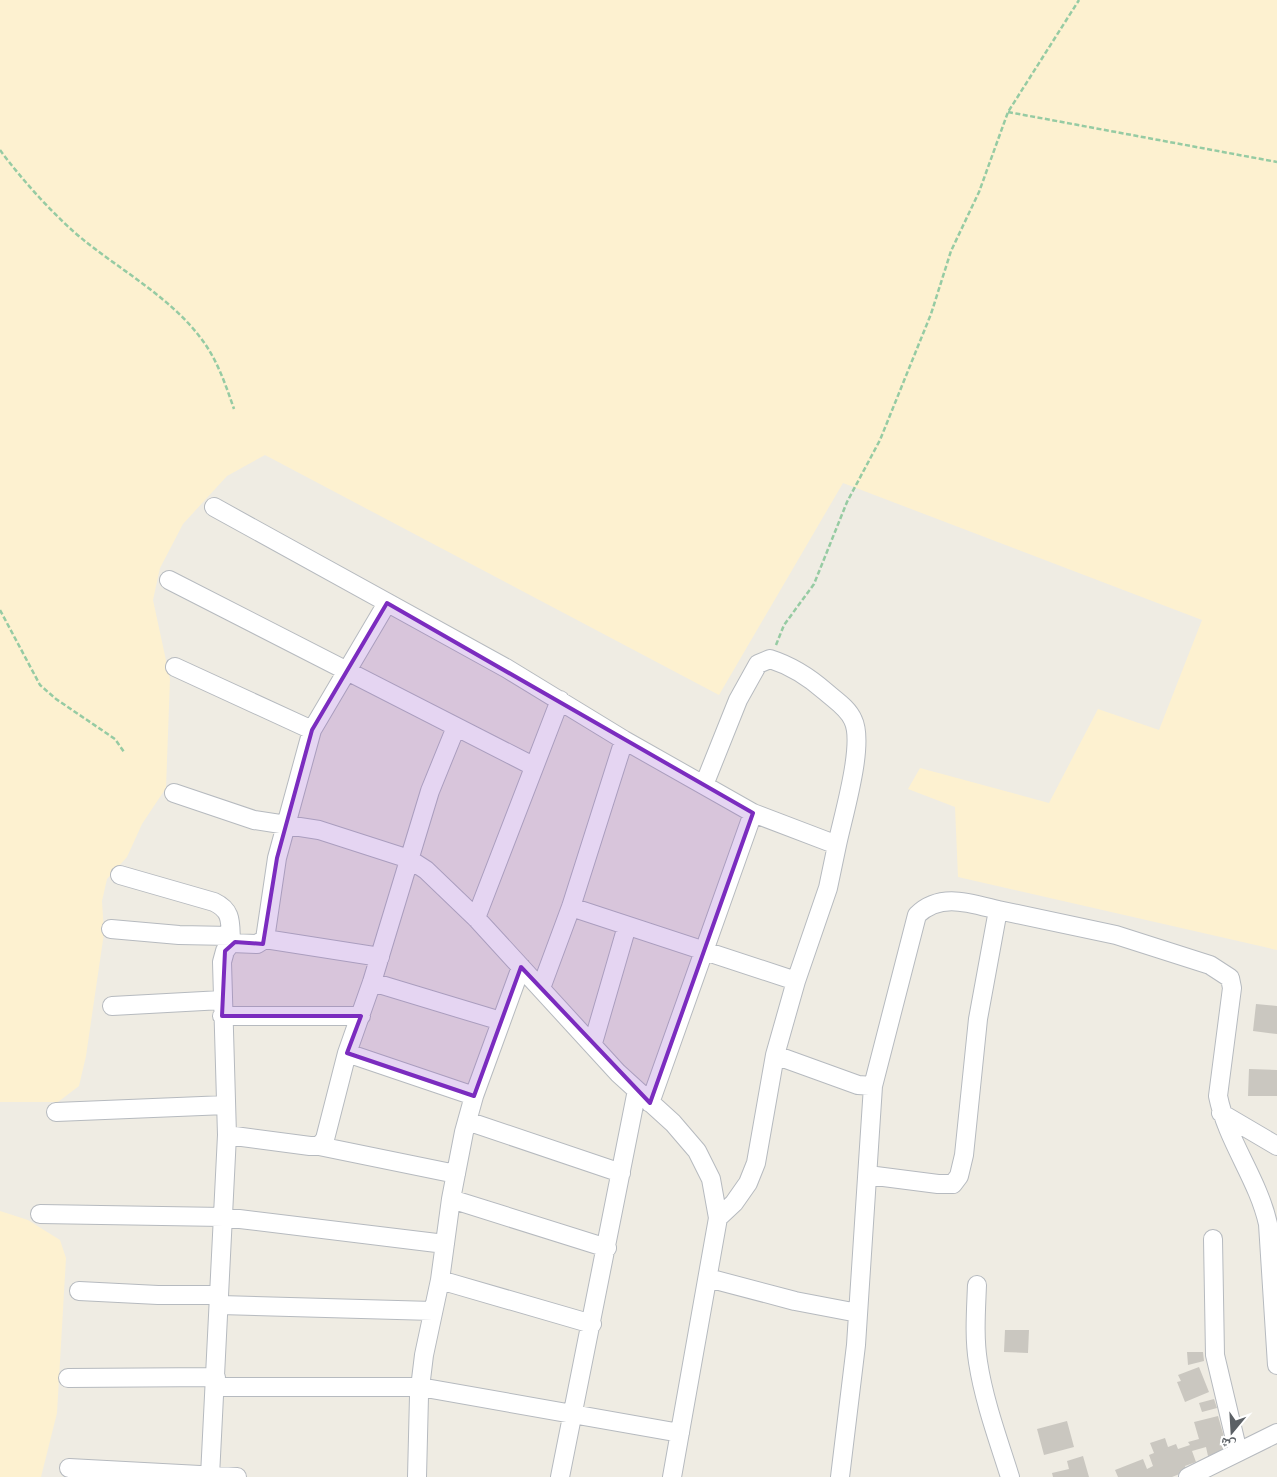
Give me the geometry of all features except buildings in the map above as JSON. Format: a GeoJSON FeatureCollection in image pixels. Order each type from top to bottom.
{"type":"FeatureCollection","features":[{"type":"Feature","properties":{"kind":"street"},"geometry":{"type":"LineString","coordinates":[[214,507],[560,700],[624,740],[753,813],[837,844]]}},
{"type":"Feature","properties":{"kind":"street"},"geometry":{"type":"LineString","coordinates":[[169,580],[533,766]]}},
{"type":"Feature","properties":{"kind":"street"},"geometry":{"type":"LineString","coordinates":[[265,939],[278,858],[312,730],[387,603]]}},
{"type":"Feature","properties":{"kind":"street"},"geometry":{"type":"LineString","coordinates":[[704,784],[742,694],[758,664],[770,659],[788,664],[819,686],[843,707],[852,717],[857,728],[856,753],[828,888],[796,981],[775,1056],[756,1163],[744,1189],[734,1203],[718,1218]]}},
{"type":"Feature","properties":{"kind":"street"},"geometry":{"type":"LineString","coordinates":[[175,667],[312,730]]}},
{"type":"Feature","properties":{"kind":"street"},"geometry":{"type":"LineString","coordinates":[[476,918],[560,700]]}},
{"type":"Feature","properties":{"kind":"street"},"geometry":{"type":"LineString","coordinates":[[320,1146],[325,1139],[331,1121],[347,1053],[380,957],[430,791],[456,726]]}},
{"type":"Feature","properties":{"kind":"street"},"geometry":{"type":"LineString","coordinates":[[541,988],[571,907],[624,740]]}},
{"type":"Feature","properties":{"kind":"street"},"geometry":{"type":"LineString","coordinates":[[174,793],[254,820],[318,830],[409,859],[426,870],[476,918],[637,1090],[673,1123],[697,1151],[711,1179],[718,1218],[672,1477]]}},
{"type":"Feature","properties":{"kind":"street"},"geometry":{"type":"LineString","coordinates":[[650,1103],[706,952],[753,813]]}},
{"type":"Feature","properties":{"kind":"street"},"geometry":{"type":"LineString","coordinates":[[120,875],[222,906],[228,913],[231,940],[222,962],[227,1136],[210,1476]]}},
{"type":"Feature","properties":{"kind":"street"},"geometry":{"type":"LineString","coordinates":[[840,1477],[858,1313],[873,1086],[917,915],[924,907],[950,900],[1116,935],[1210,965],[1230,978],[1232,988],[1218,1096],[1221,1112],[1264,1202],[1268,1224],[1277,1365]]}},
{"type":"Feature","properties":{"kind":"street"},"geometry":{"type":"LineString","coordinates":[[571,907],[796,981]]}},
{"type":"Feature","properties":{"kind":"street"},"geometry":{"type":"LineString","coordinates":[[868,1175],[938,1184],[953,1184],[959,1176],[964,1155],[986,967],[998,910]]}},
{"type":"Feature","properties":{"kind":"street"},"geometry":{"type":"LineString","coordinates":[[593,1043],[627,926]]}},
{"type":"Feature","properties":{"kind":"street"},"geometry":{"type":"LineString","coordinates":[[111,929],[257,944],[265,939],[380,957]]}},
{"type":"Feature","properties":{"kind":"street"},"geometry":{"type":"LineString","coordinates":[[417,1477],[420,1387],[440,1280],[456,1174],[474,1096],[521,967]]}},
{"type":"Feature","properties":{"kind":"street"},"geometry":{"type":"LineString","coordinates":[[372,982],[502,1021]]}},
{"type":"Feature","properties":{"kind":"street"},"geometry":{"type":"LineString","coordinates":[[112,1006],[222,1008],[361,1016]]}},
{"type":"Feature","properties":{"kind":"street"},"geometry":{"type":"LineString","coordinates":[[347,1053],[474,1096]]}},
{"type":"Feature","properties":{"kind":"street"},"geometry":{"type":"LineString","coordinates":[[775,1056],[858,1085],[873,1086]]}},
{"type":"Feature","properties":{"kind":"street"},"geometry":{"type":"LineString","coordinates":[[560,1477],[592,1324],[637,1090]]}},
{"type":"Feature","properties":{"kind":"street"},"geometry":{"type":"LineString","coordinates":[[56,1112],[226,1105]]}},
{"type":"Feature","properties":{"kind":"street"},"geometry":{"type":"LineString","coordinates":[[1221,1112],[1277,1146]]}},
{"type":"Feature","properties":{"kind":"street"},"geometry":{"type":"LineString","coordinates":[[467,1121],[621,1173]]}},
{"type":"Feature","properties":{"kind":"street"},"geometry":{"type":"LineString","coordinates":[[227,1136],[320,1146],[456,1174]]}},
{"type":"Feature","properties":{"kind":"street"},"geometry":{"type":"LineString","coordinates":[[451,1199],[607,1248]]}},
{"type":"Feature","properties":{"kind":"street"},"geometry":{"type":"LineString","coordinates":[[40,1214],[223,1218],[445,1244]]}},
{"type":"Feature","properties":{"kind":"street"},"geometry":{"type":"LineString","coordinates":[[1214,1239],[1215,1355],[1238,1452]]}},
{"type":"Feature","properties":{"kind":"street"},"geometry":{"type":"LineString","coordinates":[[708,1278],[795,1301],[858,1313]]}},
{"type":"Feature","properties":{"kind":"street"},"geometry":{"type":"LineString","coordinates":[[440,1280],[592,1324]]}},
{"type":"Feature","properties":{"kind":"street"},"geometry":{"type":"LineString","coordinates":[[977,1285],[976,1329],[978,1361],[987,1403],[1010,1477]]}},
{"type":"Feature","properties":{"kind":"street"},"geometry":{"type":"LineString","coordinates":[[79,1291],[433,1311]]}},
{"type":"Feature","properties":{"kind":"street"},"geometry":{"type":"LineString","coordinates":[[68,1378],[420,1387],[680,1433]]}},
{"type":"Feature","properties":{"kind":"street"},"geometry":{"type":"LineString","coordinates":[[1188,1477],[1277,1433]]}},
{"type":"Feature","properties":{"kind":"street"},"geometry":{"type":"LineString","coordinates":[[69,1468],[237,1477]]}},
{"type":"Feature","properties":{"kind":"path"},"geometry":{"type":"LineString","coordinates":[[770,659],[784,625],[814,584],[848,502],[880,440],[930,314],[950,251],[979,192],[1008,112],[1078,0]]}},
{"type":"Feature","properties":{"kind":"path"},"geometry":{"type":"LineString","coordinates":[[1008,112],[1277,162]]}},
{"type":"Feature","properties":{"kind":"path"},"geometry":{"type":"LineString","coordinates":[[0,150],[16,173],[84,240],[168,304],[200,336],[221,369],[234,409]]}},
{"type":"Feature","properties":{"kind":"path"},"geometry":{"type":"LineString","coordinates":[[0,612],[40,685],[56,699],[115,739],[124,752]]}},
{"type":"Feature","properties":{"kind":"highlighted area"},"geometry":{"type":"Polygon","coordinates":[[[387,603],[753,813],[650,1103],[521,967],[474,1096],[347,1053],[361,1016],[222,1016],[225,951],[235,942],[263,944],[277,858],[312,730],[387,603]]]}},
{"type":"Feature","properties":{"kind":"sand"},"geometry":{"type":"Polygon","coordinates":[[[0,0],[1277,0],[1277,950],[958,877],[955,807],[908,789],[920,768],[1049,803],[1098,709],[1159,730],[1202,620],[843,483],[719,695],[265,455],[227,476],[183,524],[160,568],[153,600],[170,679],[166,788],[142,824],[127,857],[107,879],[102,901],[104,933],[86,1056],[79,1086],[58,1102],[0,1102],[0,0]]]}},
{"type":"Feature","properties":{"kind":"sand"},"geometry":{"type":"Polygon","coordinates":[[[0,1211],[28,1220],[60,1240],[66,1258],[57,1413],[41,1477],[0,1477],[0,1211]]]}}]}
